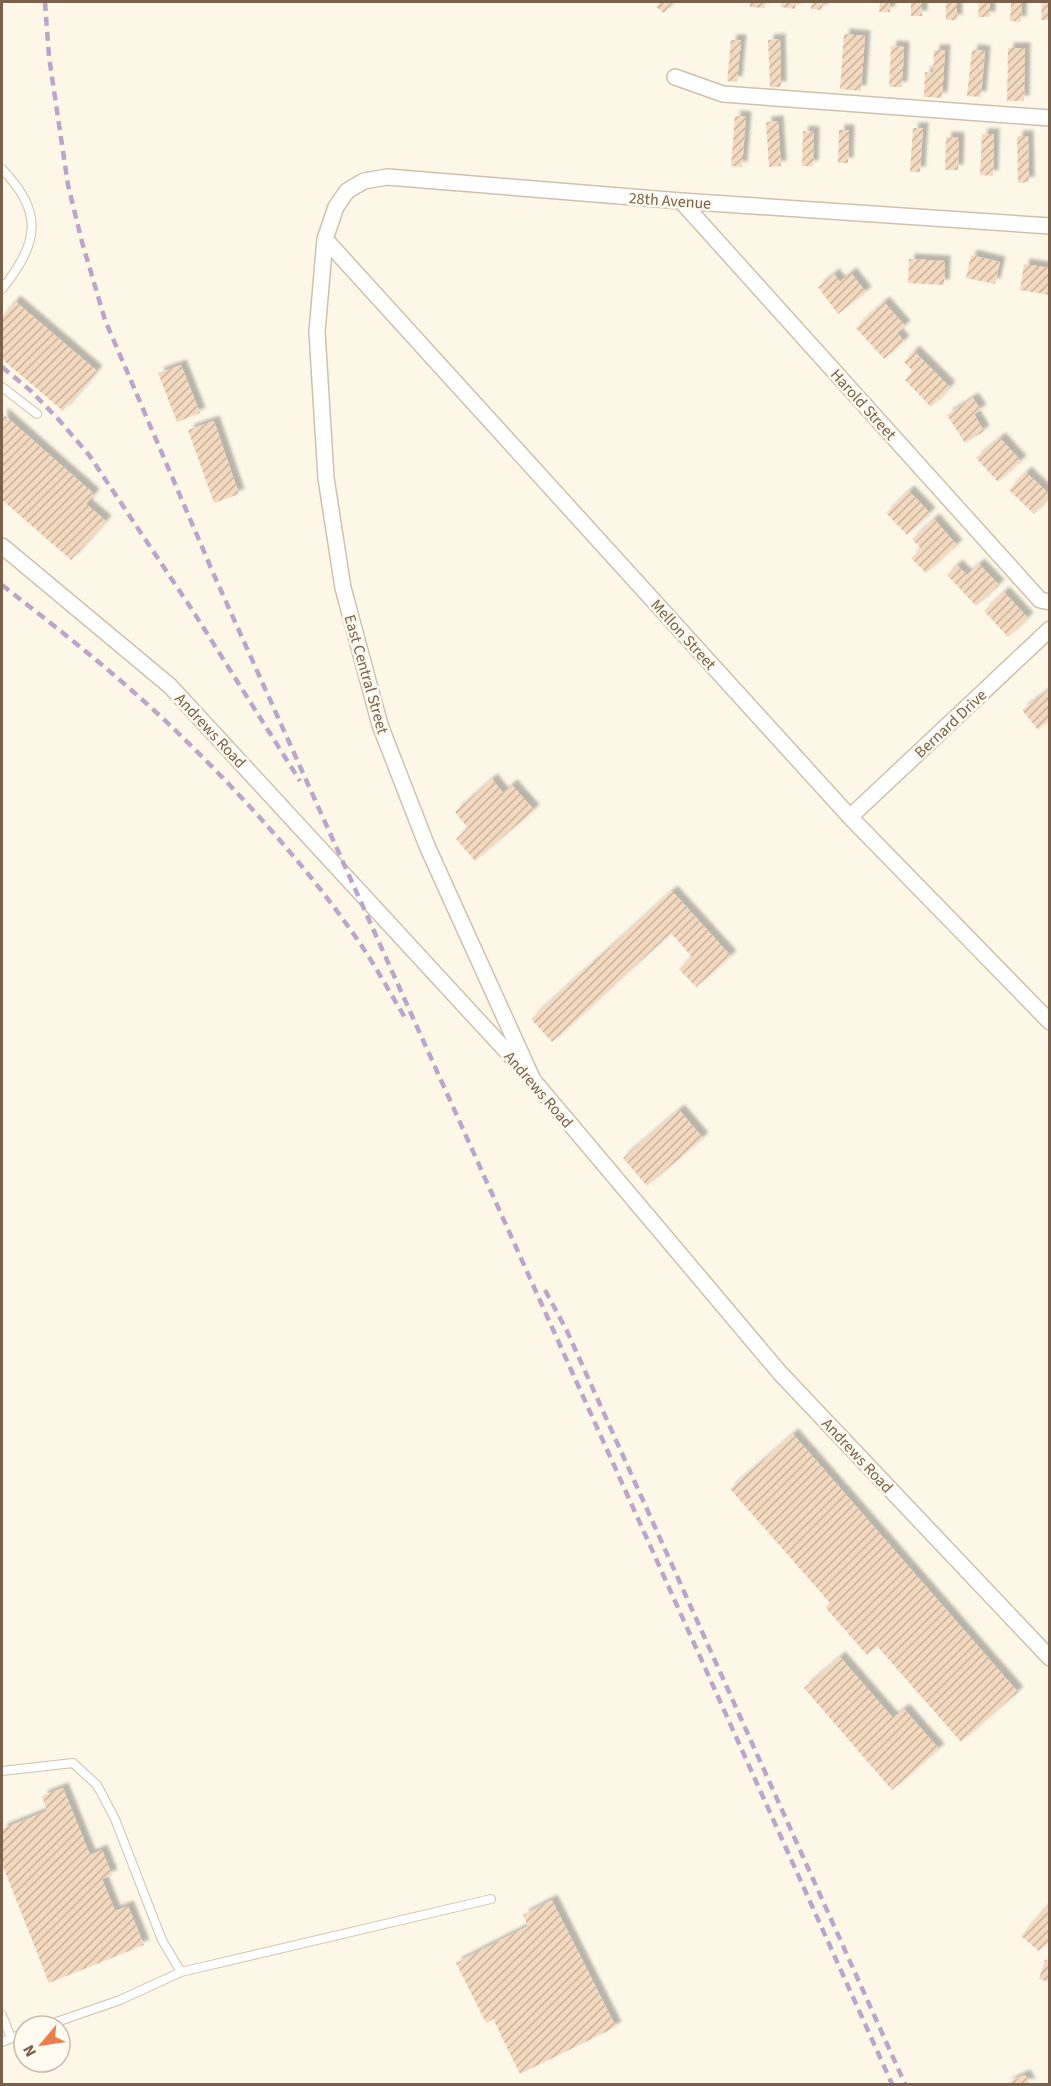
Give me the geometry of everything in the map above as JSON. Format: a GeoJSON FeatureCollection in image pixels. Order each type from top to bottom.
{"type":"FeatureCollection","features":[{"type":"Feature","properties":{"kind":"street"},"geometry":{"type":"LineString","coordinates":[[675,77],[723,94],[1050,118]]}},
{"type":"Feature","properties":{"kind":"street","name":"28th Avenue"},"geometry":{"type":"LineString","coordinates":[[325,239],[336,207],[347,191],[364,181],[387,177],[681,201],[1050,226]]}},
{"type":"Feature","properties":{"kind":"street","name":"Harold Street"},"geometry":{"type":"LineString","coordinates":[[681,201],[1040,600],[1050,602]]}},
{"type":"Feature","properties":{"kind":"street","name":"Mellon Street"},"geometry":{"type":"LineString","coordinates":[[325,239],[850,817],[1050,1022]]}},
{"type":"Feature","properties":{"kind":"street","name":"East Central Street"},"geometry":{"type":"LineString","coordinates":[[325,239],[317,332],[326,478],[343,588],[380,725],[427,846],[533,1080]]}},
{"type":"Feature","properties":{"kind":"street","name":"Andrews Road"},"geometry":{"type":"LineString","coordinates":[[2,546],[170,686],[533,1080],[780,1373],[1050,1658]]}},
{"type":"Feature","properties":{"kind":"street","name":"Bernard Drive"},"geometry":{"type":"LineString","coordinates":[[850,817],[1050,629]]}},
{"type":"Feature","properties":{"kind":"lane"},"geometry":{"type":"LineString","coordinates":[[2,169],[14,181],[24,200],[30,213],[31,229],[29,247],[19,267],[2,289]]}},
{"type":"Feature","properties":{"kind":"lane"},"geometry":{"type":"LineString","coordinates":[[2,387],[37,414]]}},
{"type":"Feature","properties":{"kind":"lane"},"geometry":{"type":"LineString","coordinates":[[2,1771],[73,1763],[97,1785],[115,1819],[162,1940],[181,1972]]}},
{"type":"Feature","properties":{"kind":"lane"},"geometry":{"type":"LineString","coordinates":[[72,2017],[120,2000],[181,1972],[490,1899]]}},
{"type":"Feature","properties":{"kind":"lane"},"geometry":{"type":"LineString","coordinates":[[2,2015],[12,2037],[2,2042]]}},
{"type":"Feature","properties":{"kind":"building"},"geometry":{"type":"Polygon","coordinates":[[[660,2],[673,2],[664,13],[656,7],[660,2]]]}},
{"type":"Feature","properties":{"kind":"building"},"geometry":{"type":"Polygon","coordinates":[[[750,2],[765,2],[765,8],[750,7],[750,2]]]}},
{"type":"Feature","properties":{"kind":"building"},"geometry":{"type":"Polygon","coordinates":[[[781,2],[796,2],[795,9],[781,7],[781,2]]]}},
{"type":"Feature","properties":{"kind":"building"},"geometry":{"type":"Polygon","coordinates":[[[812,2],[823,2],[822,10],[811,9],[812,2]]]}},
{"type":"Feature","properties":{"kind":"building"},"geometry":{"type":"Polygon","coordinates":[[[880,2],[890,2],[890,12],[879,12],[880,2]]]}},
{"type":"Feature","properties":{"kind":"building"},"geometry":{"type":"Polygon","coordinates":[[[911,2],[922,2],[922,16],[911,16],[911,2]]]}},
{"type":"Feature","properties":{"kind":"building"},"geometry":{"type":"Polygon","coordinates":[[[946,2],[957,2],[957,20],[946,20],[946,2]]]}},
{"type":"Feature","properties":{"kind":"building"},"geometry":{"type":"Polygon","coordinates":[[[979,2],[990,2],[990,17],[978,17],[979,2]]]}},
{"type":"Feature","properties":{"kind":"building"},"geometry":{"type":"Polygon","coordinates":[[[1011,2],[1022,2],[1021,22],[1010,21],[1011,2]]]}},
{"type":"Feature","properties":{"kind":"building"},"geometry":{"type":"Polygon","coordinates":[[[1042,2],[1050,2],[1050,20],[1041,20],[1042,2]]]}},
{"type":"Feature","properties":{"kind":"building"},"geometry":{"type":"Polygon","coordinates":[[[844,34],[865,36],[861,91],[840,89],[844,34]]]}},
{"type":"Feature","properties":{"kind":"building"},"geometry":{"type":"Polygon","coordinates":[[[780,39],[781,87],[770,87],[768,40],[780,39]]]}},
{"type":"Feature","properties":{"kind":"building"},"geometry":{"type":"Polygon","coordinates":[[[731,40],[741,40],[737,82],[727,81],[731,40]]]}},
{"type":"Feature","properties":{"kind":"building"},"geometry":{"type":"Polygon","coordinates":[[[891,46],[904,47],[902,87],[889,87],[891,46]]]}},
{"type":"Feature","properties":{"kind":"building"},"geometry":{"type":"Polygon","coordinates":[[[1008,48],[1025,48],[1024,101],[1007,101],[1008,48]]]}},
{"type":"Feature","properties":{"kind":"building"},"geometry":{"type":"Polygon","coordinates":[[[934,50],[945,50],[942,98],[924,97],[925,72],[933,73],[934,50]]]}},
{"type":"Feature","properties":{"kind":"building"},"geometry":{"type":"Polygon","coordinates":[[[972,50],[985,51],[981,97],[967,96],[972,50]]]}},
{"type":"Feature","properties":{"kind":"building"},"geometry":{"type":"Polygon","coordinates":[[[735,116],[746,117],[742,167],[731,166],[735,116]]]}},
{"type":"Feature","properties":{"kind":"building"},"geometry":{"type":"Polygon","coordinates":[[[778,121],[781,166],[769,167],[766,122],[778,121]]]}},
{"type":"Feature","properties":{"kind":"building"},"geometry":{"type":"Polygon","coordinates":[[[913,128],[923,128],[920,172],[910,172],[913,128]]]}},
{"type":"Feature","properties":{"kind":"building"},"geometry":{"type":"Polygon","coordinates":[[[839,130],[849,130],[848,163],[838,163],[839,130]]]}},
{"type":"Feature","properties":{"kind":"building"},"geometry":{"type":"Polygon","coordinates":[[[803,131],[814,132],[813,166],[802,166],[803,131]]]}},
{"type":"Feature","properties":{"kind":"building"},"geometry":{"type":"Polygon","coordinates":[[[982,134],[994,134],[993,176],[980,175],[982,134]]]}},
{"type":"Feature","properties":{"kind":"building"},"geometry":{"type":"Polygon","coordinates":[[[1017,136],[1028,136],[1029,182],[1018,183],[1017,136]]]}},
{"type":"Feature","properties":{"kind":"building"},"geometry":{"type":"Polygon","coordinates":[[[946,137],[959,138],[958,170],[945,170],[946,137]]]}},
{"type":"Feature","properties":{"kind":"building"},"geometry":{"type":"Polygon","coordinates":[[[971,255],[1000,262],[995,284],[966,278],[971,255]]]}},
{"type":"Feature","properties":{"kind":"building"},"geometry":{"type":"Polygon","coordinates":[[[909,259],[945,261],[944,285],[908,283],[909,259]]]}},
{"type":"Feature","properties":{"kind":"building"},"geometry":{"type":"Polygon","coordinates":[[[1024,264],[1050,268],[1050,295],[1020,290],[1024,264]]]}},
{"type":"Feature","properties":{"kind":"building"},"geometry":{"type":"Polygon","coordinates":[[[851,273],[866,292],[838,314],[818,287],[834,274],[840,282],[851,273]]]}},
{"type":"Feature","properties":{"kind":"building"},"geometry":{"type":"Polygon","coordinates":[[[15,301],[97,371],[63,411],[2,359],[2,317],[15,301]]]}},
{"type":"Feature","properties":{"kind":"building"},"geometry":{"type":"Polygon","coordinates":[[[884,302],[905,326],[897,333],[904,341],[884,359],[856,328],[884,302]]]}},
{"type":"Feature","properties":{"kind":"building"},"geometry":{"type":"Polygon","coordinates":[[[914,351],[950,387],[931,407],[905,380],[913,371],[904,362],[914,351]]]}},
{"type":"Feature","properties":{"kind":"building"},"geometry":{"type":"Polygon","coordinates":[[[181,365],[200,413],[177,422],[158,373],[181,365]]]}},
{"type":"Feature","properties":{"kind":"building"},"geometry":{"type":"Polygon","coordinates":[[[973,398],[981,410],[974,414],[984,431],[965,443],[947,415],[973,398]]]}},
{"type":"Feature","properties":{"kind":"building"},"geometry":{"type":"Polygon","coordinates":[[[2,413],[94,494],[86,504],[106,521],[71,560],[2,500],[2,413]]]}},
{"type":"Feature","properties":{"kind":"building"},"geometry":{"type":"Polygon","coordinates":[[[214,421],[239,494],[214,503],[188,430],[214,421]]]}},
{"type":"Feature","properties":{"kind":"building"},"geometry":{"type":"Polygon","coordinates":[[[1000,438],[1021,461],[998,482],[976,458],[1000,438]]]}},
{"type":"Feature","properties":{"kind":"building"},"geometry":{"type":"Polygon","coordinates":[[[1026,472],[1050,495],[1034,514],[1009,490],[1026,472]]]}},
{"type":"Feature","properties":{"kind":"building"},"geometry":{"type":"Polygon","coordinates":[[[909,491],[930,513],[907,535],[886,513],[909,491]]]}},
{"type":"Feature","properties":{"kind":"building"},"geometry":{"type":"Polygon","coordinates":[[[934,519],[957,545],[926,573],[911,558],[921,549],[912,539],[934,519]]]}},
{"type":"Feature","properties":{"kind":"building"},"geometry":{"type":"Polygon","coordinates":[[[979,564],[999,585],[976,606],[947,575],[957,565],[967,575],[979,564]]]}},
{"type":"Feature","properties":{"kind":"building"},"geometry":{"type":"Polygon","coordinates":[[[1004,592],[1028,618],[1008,637],[984,611],[1004,592]]]}},
{"type":"Feature","properties":{"kind":"building"},"geometry":{"type":"Polygon","coordinates":[[[1050,689],[1050,720],[1038,730],[1022,710],[1050,689]]]}},
{"type":"Feature","properties":{"kind":"building"},"geometry":{"type":"Polygon","coordinates":[[[492,779],[503,793],[512,785],[534,810],[475,861],[456,839],[468,828],[455,812],[492,779]]]}},
{"type":"Feature","properties":{"kind":"building"},"geometry":{"type":"Polygon","coordinates":[[[672,891],[731,956],[696,987],[679,969],[692,957],[671,933],[552,1042],[531,1019],[672,891]]]}},
{"type":"Feature","properties":{"kind":"building"},"geometry":{"type":"Polygon","coordinates":[[[679,1110],[703,1138],[647,1186],[623,1158],[679,1110]]]}},
{"type":"Feature","properties":{"kind":"building"},"geometry":{"type":"Polygon","coordinates":[[[793,1434],[1018,1692],[961,1742],[877,1646],[867,1655],[825,1607],[830,1603],[730,1489],[793,1434]]]}},
{"type":"Feature","properties":{"kind":"building"},"geometry":{"type":"Polygon","coordinates":[[[840,1657],[893,1718],[904,1709],[939,1749],[892,1790],[804,1688],[840,1657]]]}},
{"type":"Feature","properties":{"kind":"building"},"geometry":{"type":"Polygon","coordinates":[[[63,1788],[90,1855],[102,1850],[112,1875],[102,1879],[115,1911],[128,1906],[144,1945],[49,1983],[2,1864],[2,1829],[47,1811],[42,1796],[63,1788]]]}},
{"type":"Feature","properties":{"kind":"building"},"geometry":{"type":"Polygon","coordinates":[[[552,1900],[616,2027],[520,2074],[493,2019],[486,2023],[456,1963],[528,1926],[523,1915],[552,1900]]]}},
{"type":"Feature","properties":{"kind":"building"},"geometry":{"type":"Polygon","coordinates":[[[1050,1902],[1050,1939],[1039,1951],[1021,1936],[1050,1902]]]}},
{"type":"Feature","properties":{"kind":"building"},"geometry":{"type":"Polygon","coordinates":[[[1045,1960],[1050,1961],[1050,1982],[1039,1979],[1045,1960]]]}},
{"type":"Feature","properties":{"kind":"building"},"geometry":{"type":"Polygon","coordinates":[[[1025,2075],[1030,2084],[1005,2084],[1025,2075]]]}},
{"type":"Feature","properties":{"kind":"railway"},"geometry":{"type":"LineString","coordinates":[[45,2],[49,57],[68,185],[105,320],[214,575],[892,2084]]}},
{"type":"Feature","properties":{"kind":"railway"},"geometry":{"type":"LineString","coordinates":[[2,367],[31,391],[89,455],[191,608],[300,781]]}},
{"type":"Feature","properties":{"kind":"railway"},"geometry":{"type":"LineString","coordinates":[[2,585],[134,692],[224,779],[292,855],[335,908],[369,957],[407,1021]]}},
{"type":"Feature","properties":{"kind":"railway"},"geometry":{"type":"LineString","coordinates":[[545,1290],[567,1331],[905,2084]]}}]}
